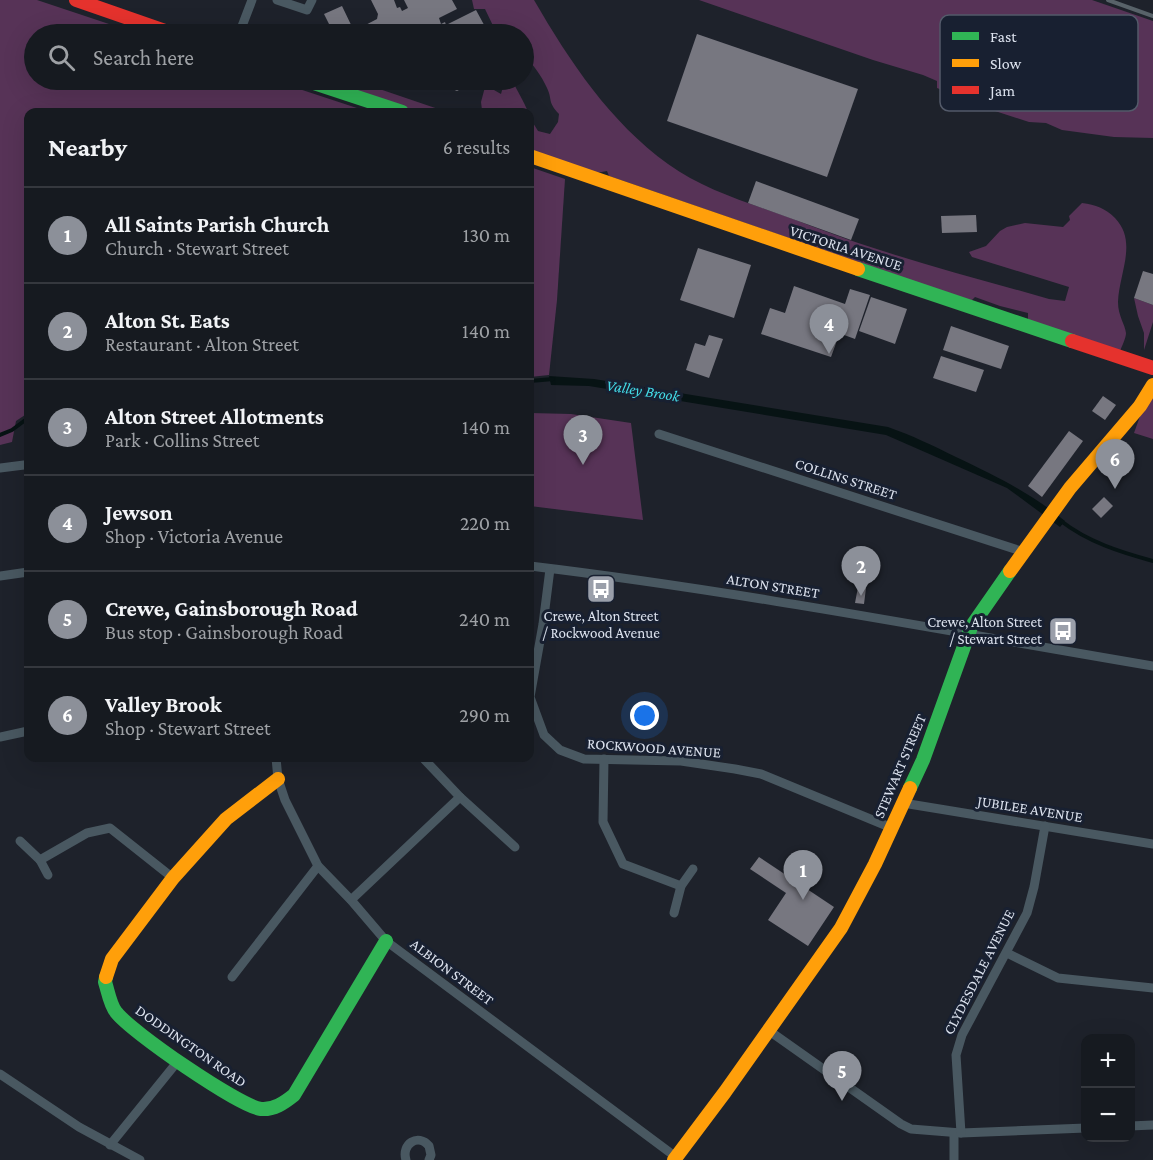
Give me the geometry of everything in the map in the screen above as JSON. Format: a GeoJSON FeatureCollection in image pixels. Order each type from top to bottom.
{"type":"FeatureCollection","features":[{"type":"Feature","properties":{"kind":"street"},"geometry":{"type":"LineString","coordinates":[[76,0],[145,24]]}},
{"type":"Feature","properties":{"kind":"street"},"geometry":{"type":"LineString","coordinates":[[243,24],[252,0]]}},
{"type":"Feature","properties":{"kind":"street"},"geometry":{"type":"LineString","coordinates":[[277,0],[307,10],[312,0]]}},
{"type":"Feature","properties":{"kind":"street"},"geometry":{"type":"LineString","coordinates":[[335,90],[390,108]]}},
{"type":"Feature","properties":{"kind":"street","name":"VICTORIA AVENUE"},"geometry":{"type":"LineString","coordinates":[[534,157],[1153,368]]}},
{"type":"Feature","properties":{"kind":"street","name":"STEWART STREET"},"geometry":{"type":"LineString","coordinates":[[675,1159],[841,928],[892,828],[927,751],[959,664],[967,635],[1046,520],[1140,406],[1153,385]]}},
{"type":"Feature","properties":{"kind":"street","name":"COLLINS STREET"},"geometry":{"type":"LineString","coordinates":[[659,434],[1024,552]]}},
{"type":"Feature","properties":{"kind":"street"},"geometry":{"type":"LineString","coordinates":[[0,468],[24,465]]}},
{"type":"Feature","properties":{"kind":"street","name":"ALTON STREET"},"geometry":{"type":"LineString","coordinates":[[534,567],[813,607],[1153,666]]}},
{"type":"Feature","properties":{"kind":"street","name":"ROCKWOOD AVENUE"},"geometry":{"type":"LineString","coordinates":[[534,675],[550,569]]}},
{"type":"Feature","properties":{"kind":"street"},"geometry":{"type":"LineString","coordinates":[[0,576],[24,573]]}},
{"type":"Feature","properties":{"kind":"street","name":"ROCKWOOD AVENUE"},"geometry":{"type":"LineString","coordinates":[[534,708],[544,735],[553,745],[575,757],[681,761],[761,774],[892,828]]}},
{"type":"Feature","properties":{"kind":"street"},"geometry":{"type":"LineString","coordinates":[[0,737],[24,731]]}},
{"type":"Feature","properties":{"kind":"street"},"geometry":{"type":"LineString","coordinates":[[604,759],[603,822],[622,864],[681,886]]}},
{"type":"Feature","properties":{"kind":"street","name":"ALBION STREET"},"geometry":{"type":"LineString","coordinates":[[276,762],[278,779],[285,800],[318,866],[386,941],[675,1159]]}},
{"type":"Feature","properties":{"kind":"street"},"geometry":{"type":"LineString","coordinates":[[427,762],[460,797],[515,847]]}},
{"type":"Feature","properties":{"kind":"street","name":"DODDINGTON ROAD"},"geometry":{"type":"LineString","coordinates":[[278,779],[226,819],[173,878],[112,959],[105,982],[115,1011],[134,1029],[178,1061],[246,1105],[258,1110],[269,1110],[282,1105],[294,1095],[386,941]]}},
{"type":"Feature","properties":{"kind":"street"},"geometry":{"type":"LineString","coordinates":[[351,900],[460,797]]}},
{"type":"Feature","properties":{"kind":"street","name":"JUBILEE AVENUE"},"geometry":{"type":"LineString","coordinates":[[903,803],[1153,844]]}},
{"type":"Feature","properties":{"kind":"street","name":"CLYDESDALE AVENUE"},"geometry":{"type":"LineString","coordinates":[[954,1160],[958,1133],[957,1049],[962,1035],[1007,953],[1031,900],[1045,826]]}},
{"type":"Feature","properties":{"kind":"street"},"geometry":{"type":"LineString","coordinates":[[40,860],[87,833],[110,828],[173,878]]}},
{"type":"Feature","properties":{"kind":"street"},"geometry":{"type":"LineString","coordinates":[[20,841],[40,860],[48,875]]}},
{"type":"Feature","properties":{"kind":"street"},"geometry":{"type":"LineString","coordinates":[[232,978],[318,866]]}},
{"type":"Feature","properties":{"kind":"street"},"geometry":{"type":"LineString","coordinates":[[674,913],[681,886],[693,869]]}},
{"type":"Feature","properties":{"kind":"street"},"geometry":{"type":"LineString","coordinates":[[1007,953],[1058,978],[1153,987]]}},
{"type":"Feature","properties":{"kind":"street"},"geometry":{"type":"LineString","coordinates":[[768,1030],[911,1129],[958,1133],[1081,1128]]}},
{"type":"Feature","properties":{"kind":"street"},"geometry":{"type":"LineString","coordinates":[[110,1145],[178,1061]]}},
{"type":"Feature","properties":{"kind":"street"},"geometry":{"type":"LineString","coordinates":[[0,1074],[34,1099],[110,1145],[140,1160]]}},
{"type":"Feature","properties":{"kind":"street"},"geometry":{"type":"LineString","coordinates":[[1135,1126],[1153,1125]]}},
{"type":"Feature","properties":{"kind":"street"},"geometry":{"type":"LineString","coordinates":[[406,1160],[407,1145],[415,1140],[429,1146],[431,1155],[429,1160]]}},
{"type":"Feature","properties":{"kind":"shaded area"},"geometry":{"type":"Polygon","coordinates":[[[0,0],[37,0],[109,24],[24,24],[24,90],[302,90],[357,108],[24,108],[24,416],[16,421],[12,442],[0,445],[0,0]]]}},
{"type":"Feature","properties":{"kind":"shaded area"},"geometry":{"type":"Polygon","coordinates":[[[472,0],[534,0],[577,68],[610,110],[647,147],[695,181],[834,234],[924,264],[1049,299],[1065,301],[1069,287],[972,257],[969,252],[986,246],[1007,227],[1025,223],[1063,227],[1070,220],[1069,216],[1082,203],[1104,209],[1122,227],[1125,237],[1126,258],[1118,302],[1126,333],[1120,351],[1028,320],[1028,313],[975,297],[971,301],[609,176],[607,171],[596,173],[534,151],[534,124],[538,131],[550,134],[558,122],[559,114],[534,67],[534,24],[492,24],[485,9],[474,9],[472,0]]]}},
{"type":"Feature","properties":{"kind":"shaded area"},"geometry":{"type":"Polygon","coordinates":[[[699,0],[1092,0],[1136,15],[940,15],[940,89],[937,88],[937,81],[699,0]]]}},
{"type":"Feature","properties":{"kind":"shaded area"},"geometry":{"type":"Polygon","coordinates":[[[1138,16],[1153,21],[1153,138],[1114,137],[1062,130],[1046,123],[1029,122],[995,111],[1138,111],[1138,16]]]}},
{"type":"Feature","properties":{"kind":"shaded area"},"geometry":{"type":"Polygon","coordinates":[[[351,90],[382,90],[435,108],[406,108],[351,90]]]}},
{"type":"Feature","properties":{"kind":"shaded area"},"geometry":{"type":"Polygon","coordinates":[[[484,90],[494,90],[501,94],[502,90],[517,90],[526,108],[482,108],[484,90]]]}},
{"type":"Feature","properties":{"kind":"shaded area"},"geometry":{"type":"Polygon","coordinates":[[[534,168],[565,179],[557,300],[549,375],[534,377],[534,168]]]}},
{"type":"Feature","properties":{"kind":"shaded area"},"geometry":{"type":"Polygon","coordinates":[[[1134,298],[1153,305],[1153,322],[1144,350],[1144,333],[1134,298]]]}},
{"type":"Feature","properties":{"kind":"shaded area"},"geometry":{"type":"Polygon","coordinates":[[[1153,380],[1153,439],[1134,433],[1153,380]]]}},
{"type":"Feature","properties":{"kind":"shaded area"},"geometry":{"type":"Polygon","coordinates":[[[534,413],[571,414],[631,423],[643,520],[534,506],[534,413]]]}},
{"type":"Feature","properties":{"kind":"water"},"geometry":{"type":"Polygon","coordinates":[[[549,376],[594,379],[888,427],[999,478],[1026,493],[1065,521],[1060,527],[1007,488],[886,435],[589,386],[551,385],[549,376]]]}},
{"type":"Feature","properties":{"kind":"building"},"geometry":{"type":"Polygon","coordinates":[[[371,0],[394,0],[397,8],[400,7],[402,11],[408,8],[404,0],[452,0],[457,9],[439,18],[441,24],[367,24],[377,19],[378,14],[371,0]]]}},
{"type":"Feature","properties":{"kind":"building"},"geometry":{"type":"Polygon","coordinates":[[[342,6],[351,24],[329,24],[324,14],[342,6]]]}},
{"type":"Feature","properties":{"kind":"building"},"geometry":{"type":"Polygon","coordinates":[[[476,10],[484,24],[448,24],[476,10]]]}},
{"type":"Feature","properties":{"kind":"building"},"geometry":{"type":"Polygon","coordinates":[[[697,34],[858,89],[827,177],[667,121],[697,34]]]}},
{"type":"Feature","properties":{"kind":"building"},"geometry":{"type":"Polygon","coordinates":[[[756,181],[859,219],[851,240],[748,203],[756,181]]]}},
{"type":"Feature","properties":{"kind":"building"},"geometry":{"type":"Polygon","coordinates":[[[976,215],[977,232],[942,233],[941,216],[976,215]]]}},
{"type":"Feature","properties":{"kind":"building"},"geometry":{"type":"Polygon","coordinates":[[[698,248],[751,265],[734,318],[680,300],[698,248]]]}},
{"type":"Feature","properties":{"kind":"building"},"geometry":{"type":"Polygon","coordinates":[[[1143,271],[1153,274],[1153,305],[1134,298],[1143,271]]]}},
{"type":"Feature","properties":{"kind":"building"},"geometry":{"type":"Polygon","coordinates":[[[794,286],[845,304],[850,289],[870,295],[855,339],[836,332],[840,321],[835,331],[826,327],[825,329],[839,335],[831,357],[761,334],[770,308],[785,313],[794,286]]]}},
{"type":"Feature","properties":{"kind":"building"},"geometry":{"type":"Polygon","coordinates":[[[871,297],[907,309],[895,344],[859,331],[871,297]]]}},
{"type":"Feature","properties":{"kind":"building"},"geometry":{"type":"Polygon","coordinates":[[[951,326],[1009,346],[1001,369],[943,350],[951,326]]]}},
{"type":"Feature","properties":{"kind":"building"},"geometry":{"type":"Polygon","coordinates":[[[709,335],[723,339],[709,378],[686,370],[695,343],[705,346],[709,335]]]}},
{"type":"Feature","properties":{"kind":"building"},"geometry":{"type":"Polygon","coordinates":[[[941,356],[984,370],[976,392],[933,378],[941,356]]]}},
{"type":"Feature","properties":{"kind":"building"},"geometry":{"type":"Polygon","coordinates":[[[1103,396],[1116,405],[1105,420],[1092,411],[1103,396]]]}},
{"type":"Feature","properties":{"kind":"building"},"geometry":{"type":"Polygon","coordinates":[[[1069,431],[1083,441],[1042,497],[1028,486],[1069,431]]]}},
{"type":"Feature","properties":{"kind":"building"},"geometry":{"type":"Polygon","coordinates":[[[1104,497],[1113,506],[1101,518],[1092,509],[1104,497]]]}},
{"type":"Feature","properties":{"kind":"building"},"geometry":{"type":"Polygon","coordinates":[[[858,587],[866,588],[864,604],[855,603],[858,587]]]}},
{"type":"Feature","properties":{"kind":"building"},"geometry":{"type":"Polygon","coordinates":[[[759,857],[834,907],[808,946],[768,920],[786,893],[750,869],[759,857]]]}},
{"type":"Feature","properties":{"kind":"waterway","name":"Valley Brook"},"geometry":{"type":"LineString","coordinates":[[534,381],[553,379]]}},
{"type":"Feature","properties":{"kind":"waterway","name":"Valley Brook"},"geometry":{"type":"LineString","coordinates":[[0,435],[24,421]]}},
{"type":"Feature","properties":{"kind":"waterway","name":"Valley Brook"},"geometry":{"type":"LineString","coordinates":[[1061,521],[1093,541],[1153,561]]}},
{"type":"Feature","properties":{"kind":"railway"},"geometry":{"type":"LineString","coordinates":[[1108,0],[1153,16]]}},
{"type":"Feature","properties":{"kind":"traffic: fast"},"geometry":{"type":"LineString","coordinates":[[335,90],[390,108]]}},
{"type":"Feature","properties":{"kind":"traffic: fast"},"geometry":{"type":"LineString","coordinates":[[858,269],[1072,341]]}},
{"type":"Feature","properties":{"kind":"traffic: fast"},"geometry":{"type":"LineString","coordinates":[[910,788],[923,760],[971,627],[1010,571]]}},
{"type":"Feature","properties":{"kind":"traffic: fast"},"geometry":{"type":"LineString","coordinates":[[106,977],[105,982],[112,1006],[126,1022],[163,1051],[209,1082],[249,1105],[266,1109],[279,1105],[294,1095],[386,941]]}},
{"type":"Feature","properties":{"kind":"traffic: slow"},"geometry":{"type":"LineString","coordinates":[[534,157],[858,269]]}},
{"type":"Feature","properties":{"kind":"traffic: slow"},"geometry":{"type":"LineString","coordinates":[[1010,571],[1070,488],[1140,406],[1153,385]]}},
{"type":"Feature","properties":{"kind":"traffic: slow"},"geometry":{"type":"LineString","coordinates":[[106,977],[112,959],[173,878],[226,819],[278,779]]}},
{"type":"Feature","properties":{"kind":"traffic: slow"},"geometry":{"type":"LineString","coordinates":[[674,1160],[841,928],[875,864],[910,788]]}},
{"type":"Feature","properties":{"kind":"traffic: jam"},"geometry":{"type":"LineString","coordinates":[[76,0],[145,24]]}},
{"type":"Feature","properties":{"kind":"traffic: jam"},"geometry":{"type":"LineString","coordinates":[[1072,341],[1153,368]]}},
{"type":"Feature","properties":{"kind":"place","name":"Jewson"},"geometry":{"type":"Point","coordinates":[829,354]}},
{"type":"Feature","properties":{"kind":"place","name":"Alton Street Allotments"},"geometry":{"type":"Point","coordinates":[583,465]}},
{"type":"Feature","properties":{"kind":"place","name":"Valley Brook"},"geometry":{"type":"Point","coordinates":[1115,489]}},
{"type":"Feature","properties":{"kind":"place","name":"Crewe, Alton Street / Rockwood Avenue"},"geometry":{"type":"Point","coordinates":[601,589]}},
{"type":"Feature","properties":{"kind":"place","name":"Alton St. Eats"},"geometry":{"type":"Point","coordinates":[861,596]}},
{"type":"Feature","properties":{"kind":"place","name":"Crewe, Alton Street / Stewart Street"},"geometry":{"type":"Point","coordinates":[1063,631]}},
{"type":"Feature","properties":{"kind":"place","name":"All Saints Parish Church"},"geometry":{"type":"Point","coordinates":[803,900]}},
{"type":"Feature","properties":{"kind":"place","name":"Crewe, Gainsborough Road"},"geometry":{"type":"Point","coordinates":[842,1101]}}]}
